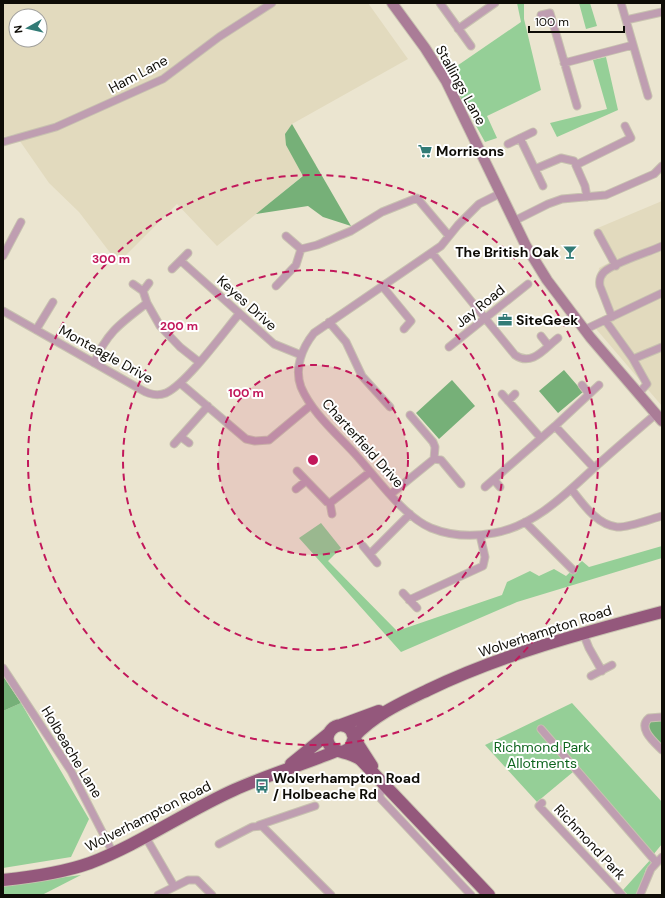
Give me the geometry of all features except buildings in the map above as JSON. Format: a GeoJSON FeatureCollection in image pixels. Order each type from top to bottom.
{"type":"FeatureCollection","features":[{"type":"Feature","properties":{"kind":"highway","name":"Wolverhampton Road"},"geometry":{"type":"LineString","coordinates":[[341,725],[396,706],[486,665],[520,652],[583,633],[662,612]]}},
{"type":"Feature","properties":{"kind":"highway","name":"Wolverhampton Road"},"geometry":{"type":"LineString","coordinates":[[354,738],[365,726],[396,706]]}},
{"type":"Feature","properties":{"kind":"highway"},"geometry":{"type":"LineString","coordinates":[[385,784],[354,738],[351,730],[341,725],[336,726],[328,734],[329,744],[340,751],[356,756],[385,784],[489,895]]}},
{"type":"Feature","properties":{"kind":"highway","name":"Wolverhampton Road"},"geometry":{"type":"LineString","coordinates":[[280,772],[328,734]]}},
{"type":"Feature","properties":{"kind":"highway"},"geometry":{"type":"LineString","coordinates":[[340,751],[350,748],[354,738]]}},
{"type":"Feature","properties":{"kind":"highway","name":"Wolverhampton Road"},"geometry":{"type":"LineString","coordinates":[[3,880],[66,870],[113,853],[234,790],[340,751]]}},
{"type":"Feature","properties":{"kind":"main road","name":"Stallings Lane"},"geometry":{"type":"LineString","coordinates":[[393,4],[425,48],[446,81],[526,246],[546,280],[584,330],[659,417]]}},
{"type":"Feature","properties":{"kind":"street","name":"Ham Lane"},"geometry":{"type":"LineString","coordinates":[[3,142],[56,127],[163,79],[219,37],[272,3]]}},
{"type":"Feature","properties":{"kind":"street"},"geometry":{"type":"LineString","coordinates":[[440,3],[471,46]]}},
{"type":"Feature","properties":{"kind":"street"},"geometry":{"type":"LineString","coordinates":[[458,29],[495,3]]}},
{"type":"Feature","properties":{"kind":"street"},"geometry":{"type":"LineString","coordinates":[[621,3],[648,96]]}},
{"type":"Feature","properties":{"kind":"street"},"geometry":{"type":"LineString","coordinates":[[541,15],[550,12],[577,106]]}},
{"type":"Feature","properties":{"kind":"street"},"geometry":{"type":"LineString","coordinates":[[626,20],[662,12]]}},
{"type":"Feature","properties":{"kind":"street"},"geometry":{"type":"LineString","coordinates":[[564,63],[633,46]]}},
{"type":"Feature","properties":{"kind":"street"},"geometry":{"type":"LineString","coordinates":[[576,165],[631,138],[625,126]]}},
{"type":"Feature","properties":{"kind":"street"},"geometry":{"type":"LineString","coordinates":[[508,144],[532,132]]}},
{"type":"Feature","properties":{"kind":"street"},"geometry":{"type":"LineString","coordinates":[[520,138],[543,186]]}},
{"type":"Feature","properties":{"kind":"street"},"geometry":{"type":"LineString","coordinates":[[535,169],[561,158],[570,159],[576,165],[585,186],[587,197]]}},
{"type":"Feature","properties":{"kind":"street"},"geometry":{"type":"LineString","coordinates":[[514,221],[548,204],[562,199],[606,195],[654,174],[662,166]]}},
{"type":"Feature","properties":{"kind":"street","name":"Charterfield Drive"},"geometry":{"type":"LineString","coordinates":[[501,193],[479,204],[441,246],[432,253],[314,333],[307,342],[301,355],[299,377],[301,386],[311,405],[370,472],[410,514],[431,528],[445,533],[464,536],[501,532],[525,522],[572,490],[594,468],[659,417]]}},
{"type":"Feature","properties":{"kind":"street"},"geometry":{"type":"LineString","coordinates":[[302,249],[317,245],[351,231],[382,212],[417,198],[449,236]]}},
{"type":"Feature","properties":{"kind":"street"},"geometry":{"type":"LineString","coordinates":[[3,256],[22,222]]}},
{"type":"Feature","properties":{"kind":"street"},"geometry":{"type":"LineString","coordinates":[[598,233],[616,266]]}},
{"type":"Feature","properties":{"kind":"street"},"geometry":{"type":"LineString","coordinates":[[286,236],[302,249]]}},
{"type":"Feature","properties":{"kind":"street"},"geometry":{"type":"LineString","coordinates":[[638,394],[647,384],[634,359],[608,318],[599,282],[603,273],[662,246]]}},
{"type":"Feature","properties":{"kind":"street"},"geometry":{"type":"LineString","coordinates":[[276,286],[296,265],[302,249]]}},
{"type":"Feature","properties":{"kind":"street"},"geometry":{"type":"LineString","coordinates":[[172,268],[188,253]]}},
{"type":"Feature","properties":{"kind":"street"},"geometry":{"type":"LineString","coordinates":[[432,253],[485,320],[519,358],[529,360],[535,357],[558,338]]}},
{"type":"Feature","properties":{"kind":"street","name":"Keyes Drive"},"geometry":{"type":"LineString","coordinates":[[181,260],[274,344],[301,355]]}},
{"type":"Feature","properties":{"kind":"street"},"geometry":{"type":"LineString","coordinates":[[143,291],[149,282]]}},
{"type":"Feature","properties":{"kind":"street"},"geometry":{"type":"LineString","coordinates":[[133,284],[143,291],[147,303],[160,326],[180,347],[199,362]]}},
{"type":"Feature","properties":{"kind":"street","name":"Jay Road"},"geometry":{"type":"LineString","coordinates":[[449,347],[485,320],[528,284]]}},
{"type":"Feature","properties":{"kind":"street"},"geometry":{"type":"LineString","coordinates":[[383,287],[411,321],[404,329]]}},
{"type":"Feature","properties":{"kind":"street"},"geometry":{"type":"LineString","coordinates":[[584,330],[662,293]]}},
{"type":"Feature","properties":{"kind":"street"},"geometry":{"type":"LineString","coordinates":[[36,330],[53,302]]}},
{"type":"Feature","properties":{"kind":"street"},"geometry":{"type":"LineString","coordinates":[[94,363],[109,335],[121,323],[147,303]]}},
{"type":"Feature","properties":{"kind":"street","name":"Monteagle Drive"},"geometry":{"type":"LineString","coordinates":[[3,311],[149,394],[158,395],[180,383],[240,314]]}},
{"type":"Feature","properties":{"kind":"street"},"geometry":{"type":"LineString","coordinates":[[329,322],[346,342],[362,376],[390,407]]}},
{"type":"Feature","properties":{"kind":"street"},"geometry":{"type":"LineString","coordinates":[[541,336],[548,345]]}},
{"type":"Feature","properties":{"kind":"street"},"geometry":{"type":"LineString","coordinates":[[634,359],[662,347]]}},
{"type":"Feature","properties":{"kind":"street"},"geometry":{"type":"LineString","coordinates":[[180,383],[246,439],[254,442],[269,440],[311,405]]}},
{"type":"Feature","properties":{"kind":"street"},"geometry":{"type":"LineString","coordinates":[[582,385],[589,394]]}},
{"type":"Feature","properties":{"kind":"street"},"geometry":{"type":"LineString","coordinates":[[485,487],[540,437],[555,426],[599,385]]}},
{"type":"Feature","properties":{"kind":"street"},"geometry":{"type":"LineString","coordinates":[[502,394],[540,437]]}},
{"type":"Feature","properties":{"kind":"street"},"geometry":{"type":"LineString","coordinates":[[508,401],[515,394]]}},
{"type":"Feature","properties":{"kind":"street"},"geometry":{"type":"LineString","coordinates":[[174,444],[208,406]]}},
{"type":"Feature","properties":{"kind":"street"},"geometry":{"type":"LineString","coordinates":[[391,494],[434,459],[435,446],[433,442],[410,415]]}},
{"type":"Feature","properties":{"kind":"street"},"geometry":{"type":"LineString","coordinates":[[555,426],[594,468]]}},
{"type":"Feature","properties":{"kind":"street"},"geometry":{"type":"LineString","coordinates":[[181,437],[189,443]]}},
{"type":"Feature","properties":{"kind":"street"},"geometry":{"type":"LineString","coordinates":[[434,459],[441,460],[461,484]]}},
{"type":"Feature","properties":{"kind":"street"},"geometry":{"type":"LineString","coordinates":[[297,471],[327,502],[330,503],[332,514]]}},
{"type":"Feature","properties":{"kind":"street"},"geometry":{"type":"LineString","coordinates":[[330,503],[370,472]]}},
{"type":"Feature","properties":{"kind":"street"},"geometry":{"type":"LineString","coordinates":[[494,480],[500,487]]}},
{"type":"Feature","properties":{"kind":"street"},"geometry":{"type":"LineString","coordinates":[[296,489],[306,481]]}},
{"type":"Feature","properties":{"kind":"street"},"geometry":{"type":"LineString","coordinates":[[572,490],[591,512],[605,523],[616,527],[662,516]]}},
{"type":"Feature","properties":{"kind":"street"},"geometry":{"type":"LineString","coordinates":[[370,554],[410,514]]}},
{"type":"Feature","properties":{"kind":"street"},"geometry":{"type":"LineString","coordinates":[[525,522],[572,570]]}},
{"type":"Feature","properties":{"kind":"street"},"geometry":{"type":"LineString","coordinates":[[409,600],[483,566],[485,557],[480,535]]}},
{"type":"Feature","properties":{"kind":"street"},"geometry":{"type":"LineString","coordinates":[[363,546],[377,563]]}},
{"type":"Feature","properties":{"kind":"street"},"geometry":{"type":"LineString","coordinates":[[403,593],[417,608]]}},
{"type":"Feature","properties":{"kind":"street"},"geometry":{"type":"LineString","coordinates":[[583,633],[589,648],[602,671]]}},
{"type":"Feature","properties":{"kind":"street"},"geometry":{"type":"LineString","coordinates":[[592,676],[612,666]]}},
{"type":"Feature","properties":{"kind":"street","name":"Holbeache Lane"},"geometry":{"type":"LineString","coordinates":[[3,668],[71,771],[113,853]]}},
{"type":"Feature","properties":{"kind":"street"},"geometry":{"type":"LineString","coordinates":[[662,717],[649,718],[645,725],[646,731],[651,740],[662,750]]}},
{"type":"Feature","properties":{"kind":"street"},"geometry":{"type":"LineString","coordinates":[[541,729],[656,862]]}},
{"type":"Feature","properties":{"kind":"street"},"geometry":{"type":"LineString","coordinates":[[385,784],[379,794],[381,799],[471,895]]}},
{"type":"Feature","properties":{"kind":"street"},"geometry":{"type":"LineString","coordinates":[[219,844],[259,826],[315,806]]}},
{"type":"Feature","properties":{"kind":"street","name":"Richmond Park"},"geometry":{"type":"LineString","coordinates":[[539,806],[622,895]]}},
{"type":"Feature","properties":{"kind":"street"},"geometry":{"type":"LineString","coordinates":[[259,826],[266,828],[331,895]]}},
{"type":"Feature","properties":{"kind":"street"},"geometry":{"type":"LineString","coordinates":[[145,836],[174,886]]}},
{"type":"Feature","properties":{"kind":"street"},"geometry":{"type":"LineString","coordinates":[[640,895],[646,879],[656,862],[662,857]]}},
{"type":"Feature","properties":{"kind":"street"},"geometry":{"type":"LineString","coordinates":[[158,895],[188,880],[197,880],[212,895]]}},
{"type":"Feature","properties":{"kind":"shaded area"},"geometry":{"type":"Polygon","coordinates":[[[3,3],[368,3],[408,59],[292,124],[316,165],[217,246],[177,204],[118,263],[79,212],[49,183],[15,134],[3,137],[3,3]]]}},
{"type":"Feature","properties":{"kind":"shaded area"},"geometry":{"type":"Polygon","coordinates":[[[662,201],[662,406],[591,323],[607,314],[597,284],[599,268],[610,262],[593,230],[662,201]]]}},
{"type":"Feature","properties":{"kind":"green space"},"geometry":{"type":"Polygon","coordinates":[[[517,3],[524,3],[524,19],[541,90],[487,116],[497,138],[485,142],[443,66],[451,70],[521,22],[517,3]]]}},
{"type":"Feature","properties":{"kind":"green space"},"geometry":{"type":"Polygon","coordinates":[[[579,3],[590,3],[597,26],[586,29],[579,3]]]}},
{"type":"Feature","properties":{"kind":"green space"},"geometry":{"type":"Polygon","coordinates":[[[606,57],[618,110],[557,137],[550,123],[607,109],[593,60],[606,57]]]}},
{"type":"Feature","properties":{"kind":"green space"},"geometry":{"type":"Polygon","coordinates":[[[292,124],[351,226],[323,217],[308,206],[256,214],[303,176],[286,145],[285,134],[292,124]]]}},
{"type":"Feature","properties":{"kind":"green space"},"geometry":{"type":"Polygon","coordinates":[[[564,370],[583,392],[558,413],[539,391],[564,370]]]}},
{"type":"Feature","properties":{"kind":"green space"},"geometry":{"type":"Polygon","coordinates":[[[452,380],[475,406],[439,439],[416,413],[452,380]]]}},
{"type":"Feature","properties":{"kind":"green space"},"geometry":{"type":"Polygon","coordinates":[[[321,523],[341,548],[328,561],[397,631],[502,595],[507,582],[530,571],[539,576],[554,569],[566,576],[582,561],[589,567],[662,546],[662,558],[517,602],[401,652],[299,538],[321,523]]]}},
{"type":"Feature","properties":{"kind":"green space"},"geometry":{"type":"Polygon","coordinates":[[[3,676],[21,703],[3,711],[3,676]]]}},
{"type":"Feature","properties":{"kind":"green space"},"geometry":{"type":"Polygon","coordinates":[[[21,703],[89,819],[71,857],[3,868],[3,711],[21,703]]]}},
{"type":"Feature","properties":{"kind":"green space","name":"Richmond Park Allotments"},"geometry":{"type":"Polygon","coordinates":[[[572,703],[662,802],[662,844],[653,855],[573,772],[537,802],[485,745],[572,703]]]}},
{"type":"Feature","properties":{"kind":"green space"},"geometry":{"type":"Polygon","coordinates":[[[662,719],[662,746],[647,729],[648,722],[662,719]]]}},
{"type":"Feature","properties":{"kind":"green space"},"geometry":{"type":"Polygon","coordinates":[[[651,859],[654,861],[646,869],[638,894],[628,895],[623,890],[651,859]]]}},
{"type":"Feature","properties":{"kind":"green space"},"geometry":{"type":"Polygon","coordinates":[[[81,875],[42,895],[3,895],[3,885],[81,875]]]}},
{"type":"Feature","properties":{"kind":"place","name":"Morrisons"},"geometry":{"type":"Point","coordinates":[425,151]}},
{"type":"Feature","properties":{"kind":"place","name":"The British Oak"},"geometry":{"type":"Point","coordinates":[570,252]}},
{"type":"Feature","properties":{"kind":"place","name":"SiteGeek"},"geometry":{"type":"Point","coordinates":[505,320]}},
{"type":"Feature","properties":{"kind":"place","name":"Wolverhampton Road / Holbeache Rd"},"geometry":{"type":"Point","coordinates":[262,786]}}]}
